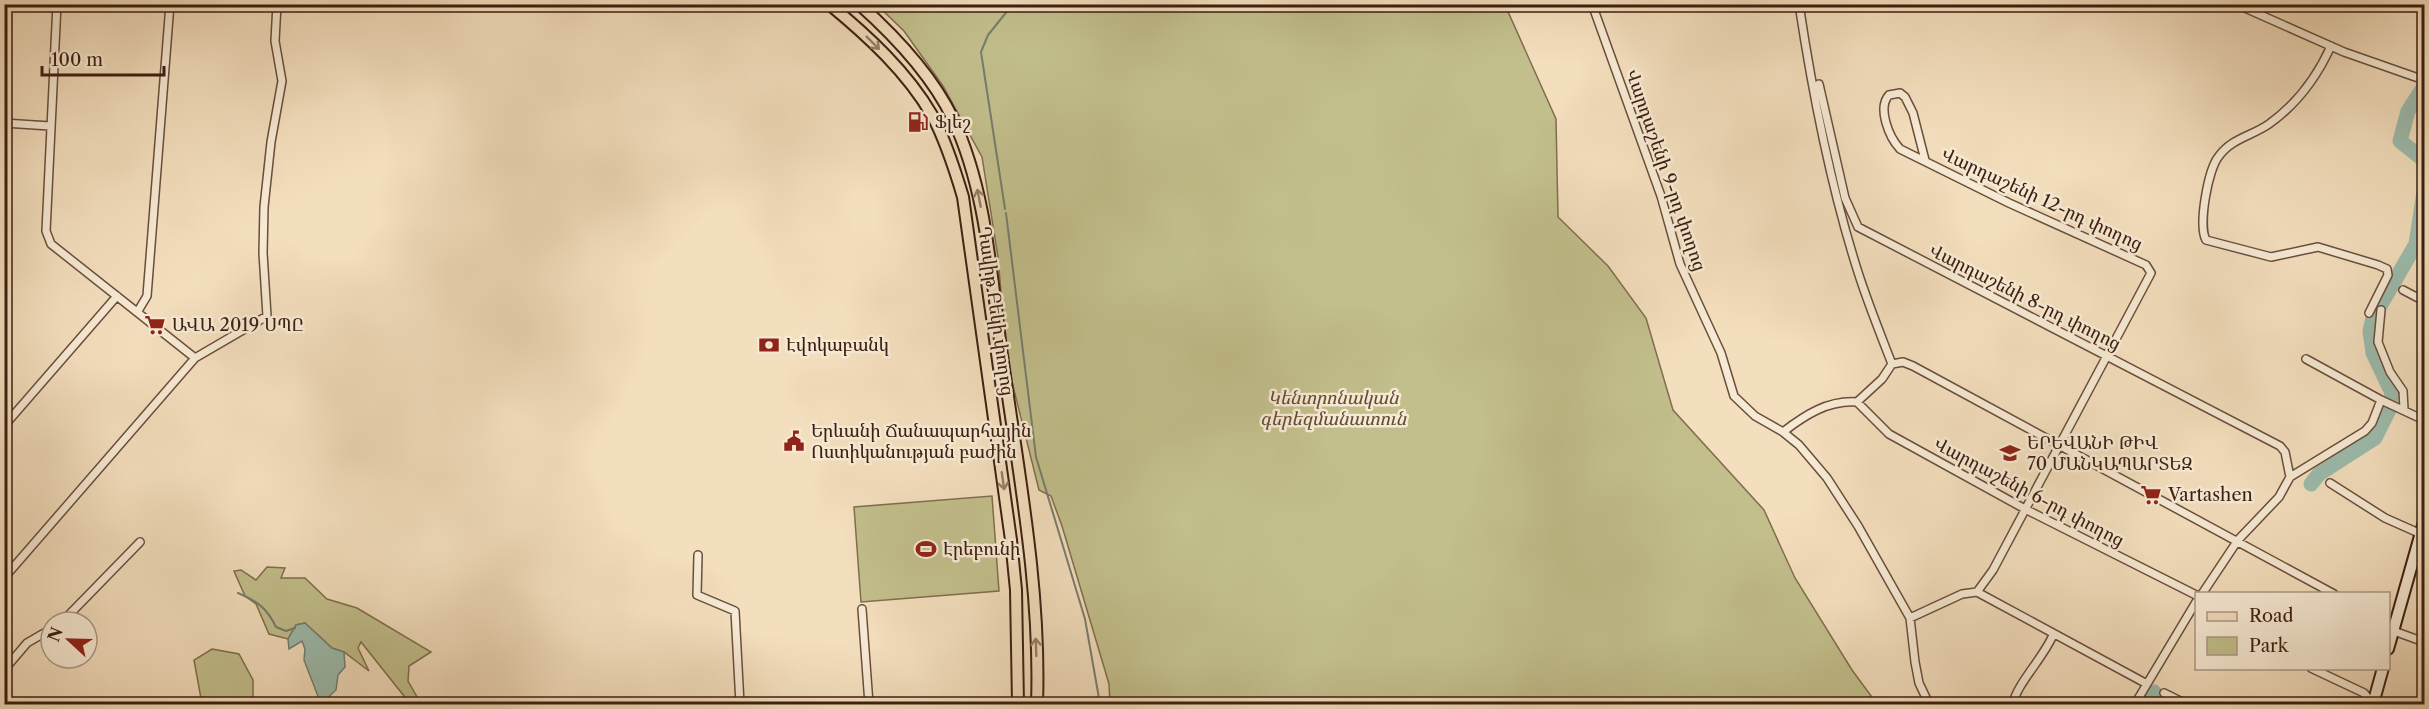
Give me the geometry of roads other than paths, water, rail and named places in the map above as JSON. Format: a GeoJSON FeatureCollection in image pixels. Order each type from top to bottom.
{"type":"FeatureCollection","features":[{"type":"Feature","properties":{"kind":"main road","name":"Դավիթ Բեկի փողոց"},"geometry":{"type":"LineString","coordinates":[[829,4],[856,26],[893,63],[932,115],[951,158],[963,197],[1011,540],[1016,590],[1018,705]]}},
{"type":"Feature","properties":{"kind":"main road","name":"Դավիթ Բեկի փողոց"},"geometry":{"type":"LineString","coordinates":[[859,4],[905,50],[934,86],[953,120],[977,185],[1034,589],[1037,705]]}},
{"type":"Feature","properties":{"kind":"main road"},"geometry":{"type":"LineString","coordinates":[[2391,630],[2424,522]]}},
{"type":"Feature","properties":{"kind":"main road"},"geometry":{"type":"LineString","coordinates":[[2373,704],[2383,670]]}},
{"type":"Feature","properties":{"kind":"street"},"geometry":{"type":"LineString","coordinates":[[57,4],[46,231],[51,244],[195,358]]}},
{"type":"Feature","properties":{"kind":"street"},"geometry":{"type":"LineString","coordinates":[[138,311],[147,296],[170,4]]}},
{"type":"Feature","properties":{"kind":"street"},"geometry":{"type":"LineString","coordinates":[[4,578],[195,358],[267,316],[263,253],[264,207],[271,142],[282,81],[275,41],[277,4]]}},
{"type":"Feature","properties":{"kind":"street","name":"Վարդաշենի 9-րդ փողոց"},"geometry":{"type":"LineString","coordinates":[[1592,4],[1657,185],[1680,264],[1721,353],[1734,396],[1755,416],[1783,432],[1799,446],[1827,478],[1858,526],[1910,618],[1919,683],[1929,705]]}},
{"type":"Feature","properties":{"kind":"street"},"geometry":{"type":"LineString","coordinates":[[1799,4],[1807,56],[1844,221],[1857,269],[1892,364]]}},
{"type":"Feature","properties":{"kind":"street"},"geometry":{"type":"LineString","coordinates":[[2236,4],[2331,46],[2424,80]]}},
{"type":"Feature","properties":{"kind":"street"},"geometry":{"type":"LineString","coordinates":[[2331,46],[2318,75],[2298,98],[2270,124],[2230,144],[2218,156],[2209,184],[2202,232],[2206,240],[2214,244],[2271,257],[2318,247],[2387,269],[2388,275],[2369,314]]}},
{"type":"Feature","properties":{"kind":"street","name":"Վարդաշենի 8-րդ փողոց"},"geometry":{"type":"LineString","coordinates":[[1818,84],[1845,198],[1858,227],[2280,446],[2285,452],[2290,477]]}},
{"type":"Feature","properties":{"kind":"street","name":"Վարդաշենի 12-րդ փողոց"},"geometry":{"type":"LineString","coordinates":[[1925,160],[1910,106],[1903,95],[1889,94],[1884,106],[1887,126],[1893,140],[1900,148],[2009,203],[2146,265],[2151,273],[2150,279],[2108,357]]}},
{"type":"Feature","properties":{"kind":"street"},"geometry":{"type":"LineString","coordinates":[[4,123],[50,126]]}},
{"type":"Feature","properties":{"kind":"street"},"geometry":{"type":"LineString","coordinates":[[2403,290],[2424,302]]}},
{"type":"Feature","properties":{"kind":"street"},"geometry":{"type":"LineString","coordinates":[[4,426],[117,296]]}},
{"type":"Feature","properties":{"kind":"street"},"geometry":{"type":"LineString","coordinates":[[2381,310],[2378,342],[2390,372],[2403,391],[2403,409]]}},
{"type":"Feature","properties":{"kind":"street"},"geometry":{"type":"LineString","coordinates":[[1977,592],[1993,570],[2108,357]]}},
{"type":"Feature","properties":{"kind":"street"},"geometry":{"type":"LineString","coordinates":[[2306,359],[2382,401],[2424,420]]}},
{"type":"Feature","properties":{"kind":"street"},"geometry":{"type":"LineString","coordinates":[[1783,432],[1810,413],[1844,402],[1857,402],[1873,389],[1892,364],[1903,362],[2238,540],[2330,592]]}},
{"type":"Feature","properties":{"kind":"street"},"geometry":{"type":"LineString","coordinates":[[2203,592],[2238,540],[2278,497],[2290,477],[2365,431],[2372,423],[2382,401]]}},
{"type":"Feature","properties":{"kind":"street","name":"Վարդաշենի 6-րդ փողոց"},"geometry":{"type":"LineString","coordinates":[[1857,402],[1889,434],[2025,509],[2195,594]]}},
{"type":"Feature","properties":{"kind":"street"},"geometry":{"type":"LineString","coordinates":[[2330,483],[2385,518],[2421,534]]}},
{"type":"Feature","properties":{"kind":"street"},"geometry":{"type":"LineString","coordinates":[[74,610],[140,542]]}},
{"type":"Feature","properties":{"kind":"street"},"geometry":{"type":"LineString","coordinates":[[698,555],[697,595],[735,611],[740,705]]}},
{"type":"Feature","properties":{"kind":"street"},"geometry":{"type":"LineString","coordinates":[[1910,618],[1962,594],[1977,592],[2147,684]]}},
{"type":"Feature","properties":{"kind":"street"},"geometry":{"type":"LineString","coordinates":[[2135,705],[2195,604]]}},
{"type":"Feature","properties":{"kind":"street"},"geometry":{"type":"LineString","coordinates":[[862,609],[868,705]]}},
{"type":"Feature","properties":{"kind":"street"},"geometry":{"type":"LineString","coordinates":[[2391,630],[2424,642]]}},
{"type":"Feature","properties":{"kind":"street"},"geometry":{"type":"LineString","coordinates":[[2013,705],[2018,692],[2046,653],[2053,635]]}},
{"type":"Feature","properties":{"kind":"street"},"geometry":{"type":"LineString","coordinates":[[4,670],[27,643],[39,636]]}},
{"type":"Feature","properties":{"kind":"street"},"geometry":{"type":"LineString","coordinates":[[2313,670],[2364,693],[2373,704]]}},
{"type":"Feature","properties":{"kind":"street"},"geometry":{"type":"LineString","coordinates":[[2164,693],[2186,705]]}},
{"type":"Feature","properties":{"kind":"waterway"},"geometry":{"type":"LineString","coordinates":[[1005,209],[981,52],[988,35],[1013,4]]}},
{"type":"Feature","properties":{"kind":"waterway"},"geometry":{"type":"LineString","coordinates":[[2423,88],[2408,111],[2400,141],[2424,160]]}},
{"type":"Feature","properties":{"kind":"waterway"},"geometry":{"type":"LineString","coordinates":[[2311,484],[2319,474],[2375,438],[2389,410],[2392,393],[2373,353],[2370,331],[2373,318],[2416,244],[2424,192]]}},
{"type":"Feature","properties":{"kind":"waterway"},"geometry":{"type":"LineString","coordinates":[[1006,213],[1036,457],[1085,619],[1100,704]]}},
{"type":"Feature","properties":{"kind":"waterway"},"geometry":{"type":"LineString","coordinates":[[238,593],[261,606],[276,627],[286,631],[295,628]]}},
{"type":"Feature","properties":{"kind":"waterway"},"geometry":{"type":"LineString","coordinates":[[2146,704],[2154,692]]}},
{"type":"Feature","properties":{"kind":"place","name":"Ֆլեշ"},"geometry":{"type":"Point","coordinates":[918,122]}},
{"type":"Feature","properties":{"kind":"place","name":"ԱՎԱ 2019 ՍՊԸ"},"geometry":{"type":"Point","coordinates":[155,325]}},
{"type":"Feature","properties":{"kind":"place","name":"Էվոկաբանկ"},"geometry":{"type":"Point","coordinates":[769,345]}},
{"type":"Feature","properties":{"kind":"place","name":"Երևանի Ճանապարհային Ոստիկանության բաժին"},"geometry":{"type":"Point","coordinates":[794,441]}},
{"type":"Feature","properties":{"kind":"place","name":"ԵՐԵՎԱՆԻ ԹԻՎ 70 ՄԱՆԿԱՊԱՐՏԵԶ"},"geometry":{"type":"Point","coordinates":[2010,453]}},
{"type":"Feature","properties":{"kind":"place","name":"Vartashen"},"geometry":{"type":"Point","coordinates":[2151,495]}},
{"type":"Feature","properties":{"kind":"place","name":"Էրեբունի"},"geometry":{"type":"Point","coordinates":[926,549]}},
{"type":"Feature","properties":{"kind":"park label","name":"Կենտրոնական գերեզմանատուն"},"geometry":{"type":"Point","coordinates":[1333,408]}}]}
